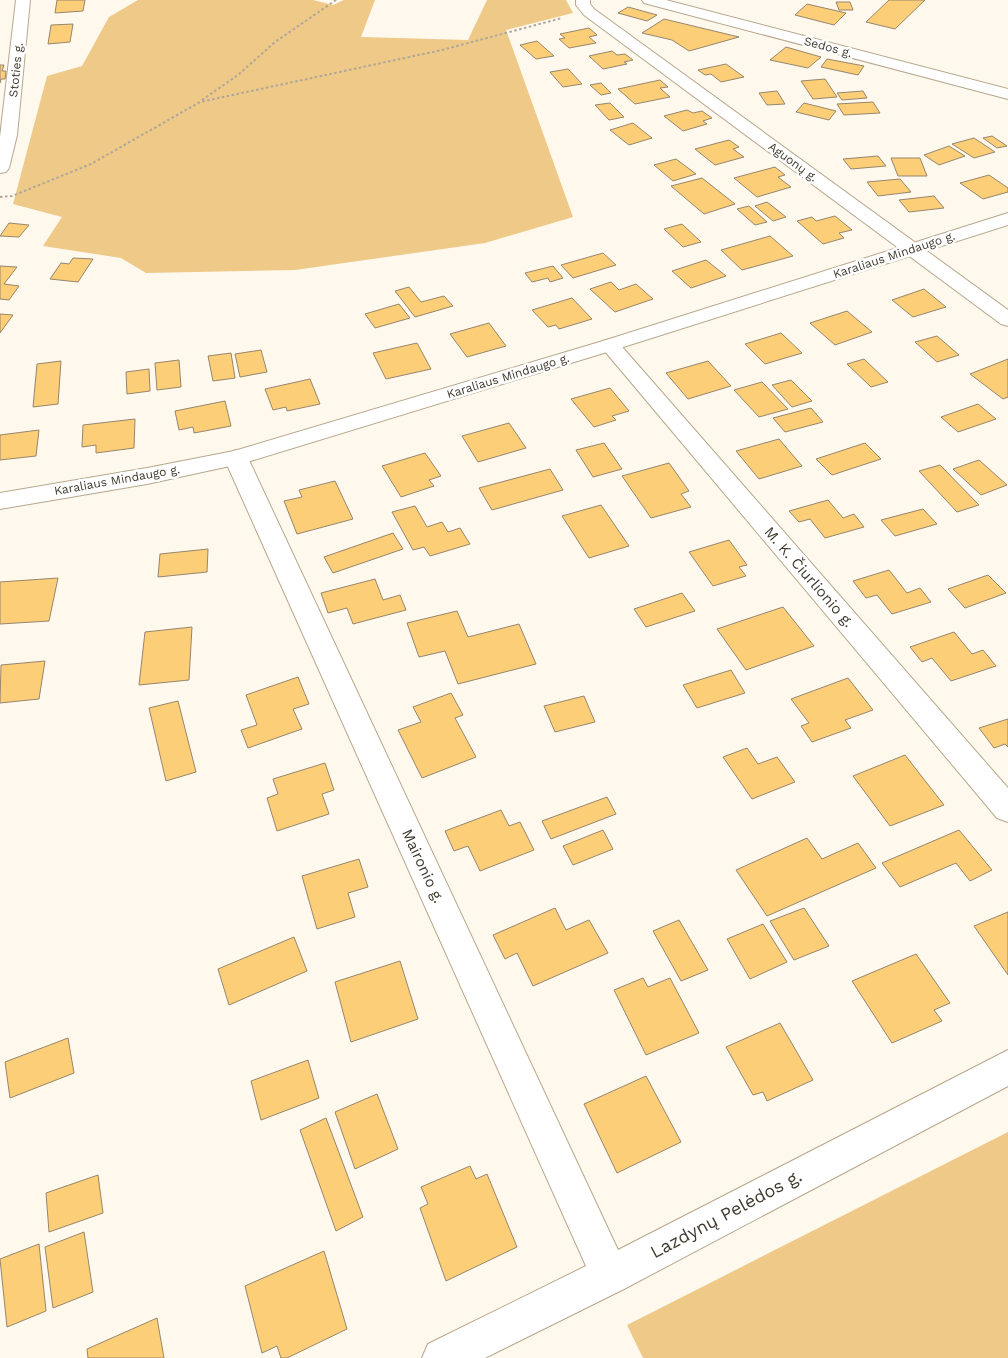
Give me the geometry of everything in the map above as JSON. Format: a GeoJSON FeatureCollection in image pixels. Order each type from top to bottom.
{"type":"FeatureCollection","features":[{"type":"Feature","properties":{"kind":"street","name":"Stoties g."},"geometry":{"type":"LineString","coordinates":[[0,168],[9,135],[23,0]]}},
{"type":"Feature","properties":{"kind":"street","name":"Sedos g."},"geometry":{"type":"LineString","coordinates":[[649,0],[1008,94]]}},
{"type":"Feature","properties":{"kind":"street","name":"Aguonų g."},"geometry":{"type":"LineString","coordinates":[[586,6],[1008,320]]}},
{"type":"Feature","properties":{"kind":"street","name":"Karaliaus Mindaugo g."},"geometry":{"type":"LineString","coordinates":[[0,501],[147,476],[236,458],[610,345],[1008,219]]}},
{"type":"Feature","properties":{"kind":"street","name":"M. K. Čiurlionio g."},"geometry":{"type":"LineString","coordinates":[[610,345],[1008,809]]}},
{"type":"Feature","properties":{"kind":"street","name":"Maironio g."},"geometry":{"type":"LineString","coordinates":[[236,458],[610,1275]]}},
{"type":"Feature","properties":{"kind":"street","name":"Lazdynų Pelėdos g."},"geometry":{"type":"LineString","coordinates":[[442,1358],[610,1275],[1008,1067]]}},
{"type":"Feature","properties":{"kind":"path"},"geometry":{"type":"LineString","coordinates":[[0,197],[12,196],[91,164],[200,102],[238,75],[275,42],[336,0]]}},
{"type":"Feature","properties":{"kind":"path"},"geometry":{"type":"LineString","coordinates":[[200,102],[442,50],[586,6]]}},
{"type":"Feature","properties":{"kind":"shaded area"},"geometry":{"type":"Polygon","coordinates":[[[138,0],[313,0],[333,5],[344,0],[375,0],[361,37],[468,40],[487,0],[566,0],[573,13],[506,30],[573,217],[485,243],[295,270],[146,273],[121,258],[43,246],[62,217],[13,204],[47,76],[82,66],[109,17],[138,0]]]}},
{"type":"Feature","properties":{"kind":"shaded area"},"geometry":{"type":"Polygon","coordinates":[[[1008,1132],[1008,1358],[643,1358],[627,1325],[1008,1132]]]}},
{"type":"Feature","properties":{"kind":"building"},"geometry":{"type":"Polygon","coordinates":[[[57,0],[85,0],[83,11],[55,13],[57,0]]]}},
{"type":"Feature","properties":{"kind":"building"},"geometry":{"type":"Polygon","coordinates":[[[889,0],[925,0],[895,29],[866,22],[889,0]]]}},
{"type":"Feature","properties":{"kind":"building"},"geometry":{"type":"Polygon","coordinates":[[[836,2],[850,2],[853,10],[839,10],[836,2]]]}},
{"type":"Feature","properties":{"kind":"building"},"geometry":{"type":"Polygon","coordinates":[[[807,4],[846,13],[834,25],[795,15],[807,4]]]}},
{"type":"Feature","properties":{"kind":"building"},"geometry":{"type":"Polygon","coordinates":[[[628,7],[657,15],[647,21],[618,13],[628,7]]]}},
{"type":"Feature","properties":{"kind":"building"},"geometry":{"type":"Polygon","coordinates":[[[664,19],[739,37],[689,51],[672,40],[642,33],[664,19]]]}},
{"type":"Feature","properties":{"kind":"building"},"geometry":{"type":"Polygon","coordinates":[[[73,24],[70,42],[48,44],[51,25],[73,24]]]}},
{"type":"Feature","properties":{"kind":"building"},"geometry":{"type":"Polygon","coordinates":[[[589,28],[597,35],[589,37],[596,43],[569,48],[559,39],[565,38],[560,34],[589,28]]]}},
{"type":"Feature","properties":{"kind":"building"},"geometry":{"type":"Polygon","coordinates":[[[537,41],[554,56],[536,59],[520,45],[537,41]]]}},
{"type":"Feature","properties":{"kind":"building"},"geometry":{"type":"Polygon","coordinates":[[[786,47],[821,57],[808,68],[770,60],[786,47]]]}},
{"type":"Feature","properties":{"kind":"building"},"geometry":{"type":"Polygon","coordinates":[[[612,51],[617,55],[625,54],[633,60],[624,62],[627,64],[603,69],[589,56],[612,51]]]}},
{"type":"Feature","properties":{"kind":"building"},"geometry":{"type":"Polygon","coordinates":[[[827,59],[864,66],[858,75],[821,67],[827,59]]]}},
{"type":"Feature","properties":{"kind":"building"},"geometry":{"type":"Polygon","coordinates":[[[726,64],[744,77],[721,82],[711,74],[705,75],[698,70],[726,64]]]}},
{"type":"Feature","properties":{"kind":"building"},"geometry":{"type":"Polygon","coordinates":[[[0,65],[4,65],[2,71],[6,71],[5,79],[1,79],[0,83],[0,65]]]}},
{"type":"Feature","properties":{"kind":"building"},"geometry":{"type":"Polygon","coordinates":[[[568,69],[582,84],[563,87],[550,72],[568,69]]]}},
{"type":"Feature","properties":{"kind":"building"},"geometry":{"type":"Polygon","coordinates":[[[825,79],[837,97],[813,99],[801,81],[825,79]]]}},
{"type":"Feature","properties":{"kind":"building"},"geometry":{"type":"Polygon","coordinates":[[[660,80],[668,87],[660,88],[670,97],[635,104],[618,89],[660,80]]]}},
{"type":"Feature","properties":{"kind":"building"},"geometry":{"type":"Polygon","coordinates":[[[601,83],[611,93],[601,95],[590,85],[601,83]]]}},
{"type":"Feature","properties":{"kind":"building"},"geometry":{"type":"Polygon","coordinates":[[[777,91],[785,104],[767,105],[759,93],[777,91]]]}},
{"type":"Feature","properties":{"kind":"building"},"geometry":{"type":"Polygon","coordinates":[[[863,91],[867,98],[842,100],[837,93],[863,91]]]}},
{"type":"Feature","properties":{"kind":"building"},"geometry":{"type":"Polygon","coordinates":[[[873,102],[880,113],[844,115],[837,104],[873,102]]]}},
{"type":"Feature","properties":{"kind":"building"},"geometry":{"type":"Polygon","coordinates":[[[610,103],[624,117],[609,120],[595,105],[610,103]]]}},
{"type":"Feature","properties":{"kind":"building"},"geometry":{"type":"Polygon","coordinates":[[[804,103],[836,111],[829,120],[796,112],[804,103]]]}},
{"type":"Feature","properties":{"kind":"building"},"geometry":{"type":"Polygon","coordinates":[[[687,110],[693,113],[702,111],[712,118],[703,121],[707,124],[683,131],[664,116],[687,110]]]}},
{"type":"Feature","properties":{"kind":"building"},"geometry":{"type":"Polygon","coordinates":[[[633,123],[652,138],[629,145],[610,130],[633,123]]]}},
{"type":"Feature","properties":{"kind":"building"},"geometry":{"type":"Polygon","coordinates":[[[992,136],[1007,146],[997,148],[983,138],[992,136]]]}},
{"type":"Feature","properties":{"kind":"building"},"geometry":{"type":"Polygon","coordinates":[[[974,138],[995,152],[974,158],[952,144],[974,138]]]}},
{"type":"Feature","properties":{"kind":"building"},"geometry":{"type":"Polygon","coordinates":[[[729,140],[739,147],[733,149],[744,157],[715,165],[695,149],[729,140]]]}},
{"type":"Feature","properties":{"kind":"building"},"geometry":{"type":"Polygon","coordinates":[[[949,146],[965,156],[939,165],[924,155],[949,146]]]}},
{"type":"Feature","properties":{"kind":"building"},"geometry":{"type":"Polygon","coordinates":[[[878,156],[886,166],[851,169],[843,159],[878,156]]]}},
{"type":"Feature","properties":{"kind":"building"},"geometry":{"type":"Polygon","coordinates":[[[891,158],[920,158],[927,176],[898,176],[891,158]]]}},
{"type":"Feature","properties":{"kind":"building"},"geometry":{"type":"Polygon","coordinates":[[[676,159],[696,174],[673,181],[654,165],[676,159]]]}},
{"type":"Feature","properties":{"kind":"building"},"geometry":{"type":"Polygon","coordinates":[[[775,167],[785,175],[778,177],[791,187],[757,197],[734,178],[775,167]]]}},
{"type":"Feature","properties":{"kind":"building"},"geometry":{"type":"Polygon","coordinates":[[[989,175],[1008,188],[1008,192],[983,199],[960,183],[989,175]]]}},
{"type":"Feature","properties":{"kind":"building"},"geometry":{"type":"Polygon","coordinates":[[[702,178],[735,204],[704,214],[671,186],[702,178]]]}},
{"type":"Feature","properties":{"kind":"building"},"geometry":{"type":"Polygon","coordinates":[[[900,179],[911,192],[878,196],[867,182],[900,179]]]}},
{"type":"Feature","properties":{"kind":"building"},"geometry":{"type":"Polygon","coordinates":[[[934,196],[944,208],[909,212],[899,200],[934,196]]]}},
{"type":"Feature","properties":{"kind":"building"},"geometry":{"type":"Polygon","coordinates":[[[767,202],[786,217],[773,221],[755,206],[767,202]]]}},
{"type":"Feature","properties":{"kind":"building"},"geometry":{"type":"Polygon","coordinates":[[[749,206],[767,222],[755,225],[737,209],[749,206]]]}},
{"type":"Feature","properties":{"kind":"building"},"geometry":{"type":"Polygon","coordinates":[[[835,216],[852,230],[839,233],[844,238],[823,244],[797,221],[812,217],[816,221],[835,216]]]}},
{"type":"Feature","properties":{"kind":"building"},"geometry":{"type":"Polygon","coordinates":[[[9,223],[29,225],[19,237],[0,236],[9,223]]]}},
{"type":"Feature","properties":{"kind":"building"},"geometry":{"type":"Polygon","coordinates":[[[682,224],[701,242],[683,247],[664,229],[682,224]]]}},
{"type":"Feature","properties":{"kind":"building"},"geometry":{"type":"Polygon","coordinates":[[[770,236],[793,256],[742,270],[721,250],[770,236]]]}},
{"type":"Feature","properties":{"kind":"building"},"geometry":{"type":"Polygon","coordinates":[[[603,253],[616,265],[573,278],[561,265],[603,253]]]}},
{"type":"Feature","properties":{"kind":"building"},"geometry":{"type":"Polygon","coordinates":[[[73,258],[93,259],[78,282],[50,279],[61,263],[69,264],[73,258]]]}},
{"type":"Feature","properties":{"kind":"building"},"geometry":{"type":"Polygon","coordinates":[[[706,260],[726,276],[691,288],[672,271],[706,260]]]}},
{"type":"Feature","properties":{"kind":"building"},"geometry":{"type":"Polygon","coordinates":[[[0,266],[17,267],[4,284],[19,286],[9,300],[0,299],[0,266]]]}},
{"type":"Feature","properties":{"kind":"building"},"geometry":{"type":"Polygon","coordinates":[[[553,266],[563,278],[550,282],[548,278],[532,282],[525,273],[553,266]]]}},
{"type":"Feature","properties":{"kind":"building"},"geometry":{"type":"Polygon","coordinates":[[[611,282],[619,290],[636,284],[653,299],[615,312],[590,289],[611,282]]]}},
{"type":"Feature","properties":{"kind":"building"},"geometry":{"type":"Polygon","coordinates":[[[409,287],[421,302],[444,296],[453,306],[415,317],[395,291],[409,287]]]}},
{"type":"Feature","properties":{"kind":"building"},"geometry":{"type":"Polygon","coordinates":[[[924,289],[946,307],[913,317],[892,300],[924,289]]]}},
{"type":"Feature","properties":{"kind":"building"},"geometry":{"type":"Polygon","coordinates":[[[572,298],[592,319],[559,329],[556,325],[548,327],[532,310],[572,298]]]}},
{"type":"Feature","properties":{"kind":"building"},"geometry":{"type":"Polygon","coordinates":[[[399,304],[410,318],[375,328],[365,314],[399,304]]]}},
{"type":"Feature","properties":{"kind":"building"},"geometry":{"type":"Polygon","coordinates":[[[847,311],[872,332],[835,345],[810,323],[847,311]]]}},
{"type":"Feature","properties":{"kind":"building"},"geometry":{"type":"Polygon","coordinates":[[[0,314],[13,315],[0,333],[0,314]]]}},
{"type":"Feature","properties":{"kind":"building"},"geometry":{"type":"Polygon","coordinates":[[[489,323],[506,346],[467,357],[450,334],[489,323]]]}},
{"type":"Feature","properties":{"kind":"building"},"geometry":{"type":"Polygon","coordinates":[[[781,333],[802,353],[765,364],[745,344],[781,333]]]}},
{"type":"Feature","properties":{"kind":"building"},"geometry":{"type":"Polygon","coordinates":[[[937,336],[959,355],[937,362],[915,342],[937,336]]]}},
{"type":"Feature","properties":{"kind":"building"},"geometry":{"type":"Polygon","coordinates":[[[417,343],[431,369],[386,379],[373,353],[417,343]]]}},
{"type":"Feature","properties":{"kind":"building"},"geometry":{"type":"Polygon","coordinates":[[[261,350],[267,372],[240,377],[235,354],[261,350]]]}},
{"type":"Feature","properties":{"kind":"building"},"geometry":{"type":"Polygon","coordinates":[[[231,353],[235,378],[213,381],[208,356],[231,353]]]}},
{"type":"Feature","properties":{"kind":"building"},"geometry":{"type":"Polygon","coordinates":[[[864,359],[888,382],[871,387],[847,364],[864,359]]]}},
{"type":"Feature","properties":{"kind":"building"},"geometry":{"type":"Polygon","coordinates":[[[1008,359],[1008,397],[1003,399],[970,374],[1008,359]]]}},
{"type":"Feature","properties":{"kind":"building"},"geometry":{"type":"Polygon","coordinates":[[[179,360],[181,387],[157,390],[155,363],[179,360]]]}},
{"type":"Feature","properties":{"kind":"building"},"geometry":{"type":"Polygon","coordinates":[[[61,361],[58,404],[33,407],[37,364],[61,361]]]}},
{"type":"Feature","properties":{"kind":"building"},"geometry":{"type":"Polygon","coordinates":[[[708,361],[731,386],[688,399],[666,373],[708,361]]]}},
{"type":"Feature","properties":{"kind":"building"},"geometry":{"type":"Polygon","coordinates":[[[149,369],[150,391],[127,394],[126,372],[149,369]]]}},
{"type":"Feature","properties":{"kind":"building"},"geometry":{"type":"Polygon","coordinates":[[[310,379],[320,404],[287,411],[286,407],[273,410],[265,389],[310,379]]]}},
{"type":"Feature","properties":{"kind":"building"},"geometry":{"type":"Polygon","coordinates":[[[791,380],[812,401],[792,407],[772,385],[791,380]]]}},
{"type":"Feature","properties":{"kind":"building"},"geometry":{"type":"Polygon","coordinates":[[[762,382],[788,409],[759,417],[734,390],[762,382]]]}},
{"type":"Feature","properties":{"kind":"building"},"geometry":{"type":"Polygon","coordinates":[[[610,388],[629,411],[612,416],[616,420],[594,427],[571,399],[610,388]]]}},
{"type":"Feature","properties":{"kind":"building"},"geometry":{"type":"Polygon","coordinates":[[[225,401],[231,426],[194,433],[193,427],[179,430],[175,411],[225,401]]]}},
{"type":"Feature","properties":{"kind":"building"},"geometry":{"type":"Polygon","coordinates":[[[978,404],[996,419],[958,432],[941,417],[978,404]]]}},
{"type":"Feature","properties":{"kind":"building"},"geometry":{"type":"Polygon","coordinates":[[[811,408],[823,422],[785,432],[773,418],[811,408]]]}},
{"type":"Feature","properties":{"kind":"building"},"geometry":{"type":"Polygon","coordinates":[[[135,419],[134,448],[96,453],[96,445],[82,447],[83,425],[135,419]]]}},
{"type":"Feature","properties":{"kind":"building"},"geometry":{"type":"Polygon","coordinates":[[[509,423],[526,448],[478,462],[462,436],[509,423]]]}},
{"type":"Feature","properties":{"kind":"building"},"geometry":{"type":"Polygon","coordinates":[[[39,430],[36,456],[0,460],[0,435],[39,430]]]}},
{"type":"Feature","properties":{"kind":"building"},"geometry":{"type":"Polygon","coordinates":[[[779,439],[802,466],[759,479],[736,451],[779,439]]]}},
{"type":"Feature","properties":{"kind":"building"},"geometry":{"type":"Polygon","coordinates":[[[604,443],[622,469],[593,477],[576,450],[604,443]]]}},
{"type":"Feature","properties":{"kind":"building"},"geometry":{"type":"Polygon","coordinates":[[[865,443],[881,459],[832,475],[816,459],[865,443]]]}},
{"type":"Feature","properties":{"kind":"building"},"geometry":{"type":"Polygon","coordinates":[[[425,453],[441,476],[429,480],[434,486],[401,497],[382,466],[425,453]]]}},
{"type":"Feature","properties":{"kind":"building"},"geometry":{"type":"Polygon","coordinates":[[[979,460],[1007,485],[981,495],[953,469],[979,460]]]}},
{"type":"Feature","properties":{"kind":"building"},"geometry":{"type":"Polygon","coordinates":[[[669,463],[689,491],[681,494],[691,507],[651,518],[622,476],[669,463]]]}},
{"type":"Feature","properties":{"kind":"building"},"geometry":{"type":"Polygon","coordinates":[[[940,465],[979,505],[957,512],[919,471],[940,465]]]}},
{"type":"Feature","properties":{"kind":"building"},"geometry":{"type":"Polygon","coordinates":[[[550,469],[563,490],[492,510],[479,488],[550,469]]]}},
{"type":"Feature","properties":{"kind":"building"},"geometry":{"type":"Polygon","coordinates":[[[335,481],[353,519],[297,534],[284,501],[302,497],[299,490],[335,481]]]}},
{"type":"Feature","properties":{"kind":"building"},"geometry":{"type":"Polygon","coordinates":[[[828,500],[843,518],[854,514],[864,527],[825,538],[810,519],[799,522],[789,511],[828,500]]]}},
{"type":"Feature","properties":{"kind":"building"},"geometry":{"type":"Polygon","coordinates":[[[601,505],[629,546],[589,558],[562,516],[601,505]]]}},
{"type":"Feature","properties":{"kind":"building"},"geometry":{"type":"Polygon","coordinates":[[[415,506],[427,527],[442,522],[448,532],[460,528],[470,544],[430,556],[424,547],[413,550],[392,512],[415,506]]]}},
{"type":"Feature","properties":{"kind":"building"},"geometry":{"type":"Polygon","coordinates":[[[923,509],[937,524],[895,536],[881,520],[923,509]]]}},
{"type":"Feature","properties":{"kind":"building"},"geometry":{"type":"Polygon","coordinates":[[[393,533],[403,549],[333,573],[324,557],[393,533]]]}},
{"type":"Feature","properties":{"kind":"building"},"geometry":{"type":"Polygon","coordinates":[[[729,540],[747,565],[739,567],[746,576],[713,586],[689,552],[729,540]]]}},
{"type":"Feature","properties":{"kind":"building"},"geometry":{"type":"Polygon","coordinates":[[[208,549],[207,572],[158,577],[160,554],[208,549]]]}},
{"type":"Feature","properties":{"kind":"building"},"geometry":{"type":"Polygon","coordinates":[[[889,570],[907,593],[920,588],[931,602],[892,614],[877,595],[866,598],[853,581],[889,570]]]}},
{"type":"Feature","properties":{"kind":"building"},"geometry":{"type":"Polygon","coordinates":[[[988,575],[1006,593],[965,608],[948,589],[988,575]]]}},
{"type":"Feature","properties":{"kind":"building"},"geometry":{"type":"Polygon","coordinates":[[[58,578],[49,621],[0,624],[0,582],[58,578]]]}},
{"type":"Feature","properties":{"kind":"building"},"geometry":{"type":"Polygon","coordinates":[[[375,579],[383,600],[400,595],[406,610],[353,624],[347,608],[328,613],[321,593],[375,579]]]}},
{"type":"Feature","properties":{"kind":"building"},"geometry":{"type":"Polygon","coordinates":[[[682,593],[695,611],[646,627],[634,609],[682,593]]]}},
{"type":"Feature","properties":{"kind":"building"},"geometry":{"type":"Polygon","coordinates":[[[783,607],[814,646],[746,670],[717,629],[783,607]]]}},
{"type":"Feature","properties":{"kind":"building"},"geometry":{"type":"Polygon","coordinates":[[[457,611],[468,637],[519,624],[536,664],[458,684],[445,651],[419,657],[407,623],[457,611]]]}},
{"type":"Feature","properties":{"kind":"building"},"geometry":{"type":"Polygon","coordinates":[[[192,627],[189,680],[139,685],[145,632],[192,627]]]}},
{"type":"Feature","properties":{"kind":"building"},"geometry":{"type":"Polygon","coordinates":[[[954,632],[972,654],[983,650],[996,666],[951,681],[932,658],[922,662],[910,647],[954,632]]]}},
{"type":"Feature","properties":{"kind":"building"},"geometry":{"type":"Polygon","coordinates":[[[45,661],[39,699],[0,703],[1,665],[45,661]]]}},
{"type":"Feature","properties":{"kind":"building"},"geometry":{"type":"Polygon","coordinates":[[[731,670],[745,693],[697,708],[683,685],[731,670]]]}},
{"type":"Feature","properties":{"kind":"building"},"geometry":{"type":"Polygon","coordinates":[[[298,677],[309,704],[293,709],[302,729],[248,748],[241,730],[257,725],[246,695],[298,677]]]}},
{"type":"Feature","properties":{"kind":"building"},"geometry":{"type":"Polygon","coordinates":[[[848,678],[873,710],[845,720],[851,728],[812,742],[801,726],[809,723],[791,699],[848,678]]]}},
{"type":"Feature","properties":{"kind":"building"},"geometry":{"type":"Polygon","coordinates":[[[451,693],[463,715],[455,718],[476,757],[422,778],[398,730],[421,722],[413,707],[451,693]]]}},
{"type":"Feature","properties":{"kind":"building"},"geometry":{"type":"Polygon","coordinates":[[[584,696],[595,722],[555,732],[544,706],[584,696]]]}},
{"type":"Feature","properties":{"kind":"building"},"geometry":{"type":"Polygon","coordinates":[[[178,701],[196,772],[166,781],[149,708],[178,701]]]}},
{"type":"Feature","properties":{"kind":"building"},"geometry":{"type":"Polygon","coordinates":[[[1008,719],[1008,747],[1005,744],[994,748],[979,728],[1008,719]]]}},
{"type":"Feature","properties":{"kind":"building"},"geometry":{"type":"Polygon","coordinates":[[[747,748],[758,764],[777,757],[795,782],[752,799],[723,757],[747,748]]]}},
{"type":"Feature","properties":{"kind":"building"},"geometry":{"type":"Polygon","coordinates":[[[905,755],[944,805],[890,826],[853,776],[905,755]]]}},
{"type":"Feature","properties":{"kind":"building"},"geometry":{"type":"Polygon","coordinates":[[[325,763],[334,790],[322,794],[329,814],[277,831],[267,798],[278,794],[273,779],[325,763]]]}},
{"type":"Feature","properties":{"kind":"building"},"geometry":{"type":"Polygon","coordinates":[[[607,797],[616,814],[551,839],[542,821],[607,797]]]}},
{"type":"Feature","properties":{"kind":"building"},"geometry":{"type":"Polygon","coordinates":[[[501,810],[509,826],[520,822],[534,850],[480,871],[468,846],[454,851],[445,831],[501,810]]]}},
{"type":"Feature","properties":{"kind":"building"},"geometry":{"type":"Polygon","coordinates":[[[603,830],[613,849],[573,865],[563,846],[603,830]]]}},
{"type":"Feature","properties":{"kind":"building"},"geometry":{"type":"Polygon","coordinates":[[[959,830],[992,870],[970,881],[956,863],[900,887],[882,863],[959,830]]]}},
{"type":"Feature","properties":{"kind":"building"},"geometry":{"type":"Polygon","coordinates":[[[807,838],[822,859],[858,843],[876,868],[767,916],[736,870],[807,838]]]}},
{"type":"Feature","properties":{"kind":"building"},"geometry":{"type":"Polygon","coordinates":[[[359,859],[368,887],[348,893],[355,917],[317,929],[302,876],[359,859]]]}},
{"type":"Feature","properties":{"kind":"building"},"geometry":{"type":"Polygon","coordinates":[[[555,908],[566,930],[589,920],[608,953],[533,986],[517,953],[505,959],[493,935],[555,908]]]}},
{"type":"Feature","properties":{"kind":"building"},"geometry":{"type":"Polygon","coordinates":[[[804,908],[829,946],[794,960],[770,921],[804,908]]]}},
{"type":"Feature","properties":{"kind":"building"},"geometry":{"type":"Polygon","coordinates":[[[1008,912],[1008,975],[974,926],[1008,912]]]}},
{"type":"Feature","properties":{"kind":"building"},"geometry":{"type":"Polygon","coordinates":[[[679,920],[708,970],[681,981],[653,931],[679,920]]]}},
{"type":"Feature","properties":{"kind":"building"},"geometry":{"type":"Polygon","coordinates":[[[763,924],[787,962],[750,979],[727,939],[763,924]]]}},
{"type":"Feature","properties":{"kind":"building"},"geometry":{"type":"Polygon","coordinates":[[[294,937],[307,971],[229,1005],[218,969],[294,937]]]}},
{"type":"Feature","properties":{"kind":"building"},"geometry":{"type":"Polygon","coordinates":[[[916,954],[950,1003],[934,1010],[942,1021],[892,1043],[852,981],[916,954]]]}},
{"type":"Feature","properties":{"kind":"building"},"geometry":{"type":"Polygon","coordinates":[[[400,961],[418,1019],[351,1042],[335,982],[400,961]]]}},
{"type":"Feature","properties":{"kind":"building"},"geometry":{"type":"Polygon","coordinates":[[[643,978],[648,987],[670,978],[699,1033],[646,1055],[614,990],[643,978]]]}},
{"type":"Feature","properties":{"kind":"building"},"geometry":{"type":"Polygon","coordinates":[[[780,1023],[813,1080],[767,1101],[763,1092],[753,1095],[726,1047],[780,1023]]]}},
{"type":"Feature","properties":{"kind":"building"},"geometry":{"type":"Polygon","coordinates":[[[68,1038],[74,1073],[10,1098],[5,1062],[68,1038]]]}},
{"type":"Feature","properties":{"kind":"building"},"geometry":{"type":"Polygon","coordinates":[[[308,1060],[319,1098],[261,1120],[251,1081],[308,1060]]]}},
{"type":"Feature","properties":{"kind":"building"},"geometry":{"type":"Polygon","coordinates":[[[646,1076],[681,1142],[617,1173],[584,1104],[646,1076]]]}},
{"type":"Feature","properties":{"kind":"building"},"geometry":{"type":"Polygon","coordinates":[[[377,1094],[398,1149],[355,1169],[335,1112],[377,1094]]]}},
{"type":"Feature","properties":{"kind":"building"},"geometry":{"type":"Polygon","coordinates":[[[326,1118],[363,1217],[336,1231],[300,1130],[326,1118]]]}},
{"type":"Feature","properties":{"kind":"building"},"geometry":{"type":"Polygon","coordinates":[[[470,1166],[476,1179],[487,1174],[517,1247],[446,1281],[420,1208],[428,1204],[421,1187],[470,1166]]]}},
{"type":"Feature","properties":{"kind":"building"},"geometry":{"type":"Polygon","coordinates":[[[98,1175],[103,1213],[49,1232],[46,1193],[98,1175]]]}},
{"type":"Feature","properties":{"kind":"building"},"geometry":{"type":"Polygon","coordinates":[[[84,1232],[93,1292],[53,1308],[45,1247],[84,1232]]]}},
{"type":"Feature","properties":{"kind":"building"},"geometry":{"type":"Polygon","coordinates":[[[39,1244],[46,1311],[7,1327],[0,1259],[39,1244]]]}},
{"type":"Feature","properties":{"kind":"building"},"geometry":{"type":"Polygon","coordinates":[[[324,1251],[347,1329],[287,1358],[281,1358],[277,1346],[262,1353],[245,1286],[324,1251]]]}},
{"type":"Feature","properties":{"kind":"building"},"geometry":{"type":"Polygon","coordinates":[[[157,1318],[164,1358],[88,1358],[87,1349],[157,1318]]]}}]}
